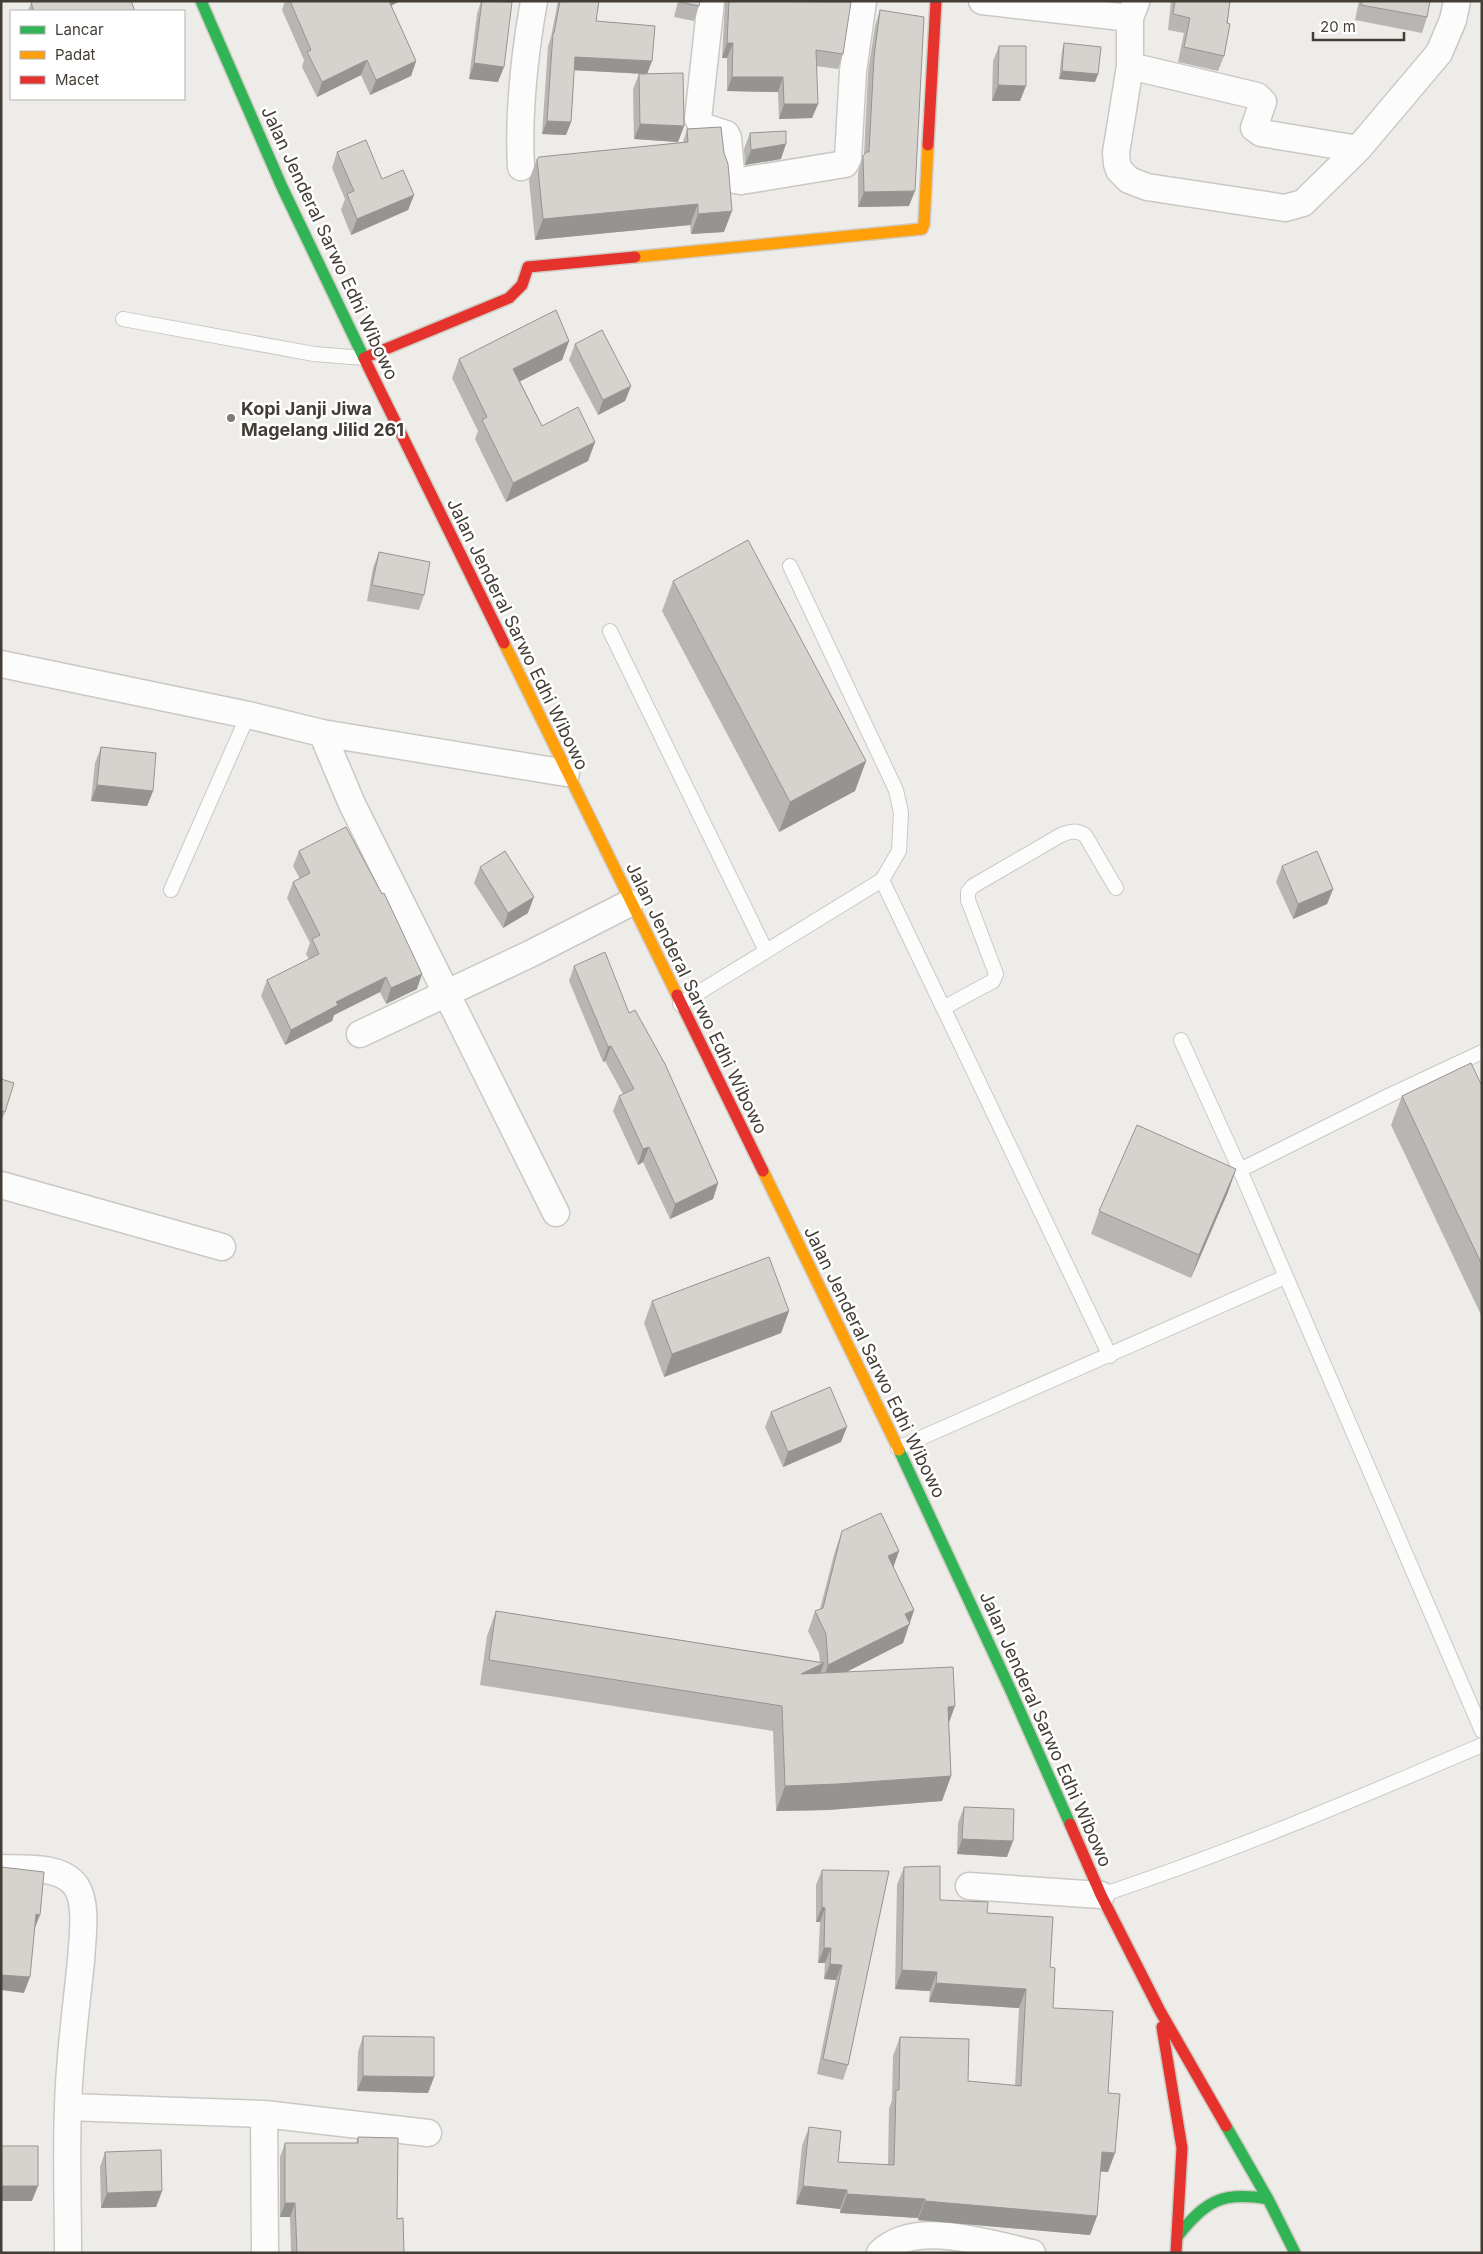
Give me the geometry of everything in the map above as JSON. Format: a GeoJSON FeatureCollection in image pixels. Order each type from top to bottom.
{"type":"FeatureCollection","features":[{"type":"Feature","properties":{"kind":"main road","name":"Jalan Jenderal Sarwo Edhi Wibowo"},"geometry":{"type":"LineString","coordinates":[[201,1],[282,187],[364,358],[898,1448],[1011,1691],[1101,1895],[1160,2011],[1268,2199],[1295,2253]]}},
{"type":"Feature","properties":{"kind":"main road"},"geometry":{"type":"LineString","coordinates":[[364,358],[509,298],[522,285],[528,267],[922,229],[924,224],[936,1]]}},
{"type":"Feature","properties":{"kind":"main road","name":"Jalan Jenderal Sarwo Edhi Wibowo"},"geometry":{"type":"LineString","coordinates":[[1160,2011],[1182,2148],[1176,2253]]}},
{"type":"Feature","properties":{"kind":"main road"},"geometry":{"type":"LineString","coordinates":[[1177,2237],[1190,2219],[1212,2200],[1238,2195],[1268,2199]]}},
{"type":"Feature","properties":{"kind":"street"},"geometry":{"type":"LineString","coordinates":[[521,167],[519,128],[521,91],[534,1]]}},
{"type":"Feature","properties":{"kind":"street"},"geometry":{"type":"LineString","coordinates":[[711,1],[698,119],[704,127],[726,134],[731,172],[734,180],[741,181],[845,164],[848,158],[853,71],[863,1]]}},
{"type":"Feature","properties":{"kind":"street"},"geometry":{"type":"LineString","coordinates":[[982,1],[1133,10],[1130,66],[1116,153],[1119,170],[1129,180],[1147,187],[1285,208],[1303,203],[1358,149],[1439,52],[1453,20],[1457,1]]}},
{"type":"Feature","properties":{"kind":"street"},"geometry":{"type":"LineString","coordinates":[[1130,66],[1257,96],[1263,102],[1254,128],[1261,133],[1358,149]]}},
{"type":"Feature","properties":{"kind":"street"},"geometry":{"type":"LineString","coordinates":[[1,664],[248,715],[322,733],[566,773]]}},
{"type":"Feature","properties":{"kind":"street"},"geometry":{"type":"LineString","coordinates":[[322,733],[352,804],[556,1213]]}},
{"type":"Feature","properties":{"kind":"street"},"geometry":{"type":"LineString","coordinates":[[360,1034],[530,954],[630,903]]}},
{"type":"Feature","properties":{"kind":"street"},"geometry":{"type":"LineString","coordinates":[[1,1185],[222,1247]]}},
{"type":"Feature","properties":{"kind":"street"},"geometry":{"type":"LineString","coordinates":[[1,1868],[57,1872],[72,1881],[78,1888],[82,1900],[84,1917],[68,2107],[68,2253]]}},
{"type":"Feature","properties":{"kind":"street"},"geometry":{"type":"LineString","coordinates":[[968,1886],[1101,1895]]}},
{"type":"Feature","properties":{"kind":"street"},"geometry":{"type":"LineString","coordinates":[[68,2107],[264,2114],[428,2132]]}},
{"type":"Feature","properties":{"kind":"street"},"geometry":{"type":"LineString","coordinates":[[264,2114],[265,2253]]}},
{"type":"Feature","properties":{"kind":"street"},"geometry":{"type":"LineString","coordinates":[[880,2253],[902,2238],[923,2235],[976,2240],[1032,2253]]}},
{"type":"Feature","properties":{"kind":"lane"},"geometry":{"type":"LineString","coordinates":[[124,319],[314,354],[364,358]]}},
{"type":"Feature","properties":{"kind":"lane"},"geometry":{"type":"LineString","coordinates":[[680,1004],[882,880],[899,851],[901,813],[896,790],[790,566]]}},
{"type":"Feature","properties":{"kind":"lane"},"geometry":{"type":"LineString","coordinates":[[610,631],[766,951]]}},
{"type":"Feature","properties":{"kind":"lane"},"geometry":{"type":"LineString","coordinates":[[171,890],[248,715]]}},
{"type":"Feature","properties":{"kind":"lane"},"geometry":{"type":"LineString","coordinates":[[943,1008],[993,981],[996,974],[968,900],[968,892],[974,886],[1061,835],[1072,831],[1079,831],[1085,835],[1116,888]]}},
{"type":"Feature","properties":{"kind":"lane"},"geometry":{"type":"LineString","coordinates":[[882,880],[1110,1356]]}},
{"type":"Feature","properties":{"kind":"lane"},"geometry":{"type":"LineString","coordinates":[[1181,1040],[1240,1170],[1482,1731]]}},
{"type":"Feature","properties":{"kind":"lane"},"geometry":{"type":"LineString","coordinates":[[1240,1170],[1386,1097],[1482,1052]]}},
{"type":"Feature","properties":{"kind":"lane"},"geometry":{"type":"LineString","coordinates":[[898,1448],[1110,1356],[1285,1277]]}},
{"type":"Feature","properties":{"kind":"lane"},"geometry":{"type":"LineString","coordinates":[[1101,1895],[1176,1870],[1312,1817],[1482,1745]]}},
{"type":"Feature","properties":{"kind":"building"},"geometry":{"type":"Polygon","coordinates":[[[34,1],[131,1],[135,10],[34,10],[31,3],[34,1]]]}},
{"type":"Feature","properties":{"kind":"building"},"geometry":{"type":"Polygon","coordinates":[[[290,1],[389,1],[416,61],[376,80],[367,60],[322,82],[307,52],[311,50],[290,1]]]}},
{"type":"Feature","properties":{"kind":"building"},"geometry":{"type":"Polygon","coordinates":[[[482,1],[512,2],[504,67],[474,63],[482,1]]]}},
{"type":"Feature","properties":{"kind":"building"},"geometry":{"type":"Polygon","coordinates":[[[560,1],[599,1],[596,21],[655,26],[652,61],[575,57],[571,122],[547,121],[553,33],[560,1]]]}},
{"type":"Feature","properties":{"kind":"building"},"geometry":{"type":"Polygon","coordinates":[[[680,1],[700,1],[699,6],[680,1]]]}},
{"type":"Feature","properties":{"kind":"building"},"geometry":{"type":"Polygon","coordinates":[[[729,1],[851,2],[843,54],[816,50],[818,104],[784,104],[783,77],[732,77],[733,43],[727,43],[729,1]]]}},
{"type":"Feature","properties":{"kind":"building"},"geometry":{"type":"Polygon","coordinates":[[[1175,1],[1230,1],[1227,23],[1230,24],[1224,56],[1184,47],[1190,18],[1173,14],[1175,1]]]}},
{"type":"Feature","properties":{"kind":"building"},"geometry":{"type":"Polygon","coordinates":[[[1362,1],[1430,1],[1427,17],[1361,5],[1362,1]]]}},
{"type":"Feature","properties":{"kind":"building"},"geometry":{"type":"Polygon","coordinates":[[[880,10],[924,17],[915,191],[864,192],[863,156],[866,152],[869,152],[874,57],[880,10]]]}},
{"type":"Feature","properties":{"kind":"building"},"geometry":{"type":"Polygon","coordinates":[[[1064,43],[1101,47],[1098,74],[1062,71],[1064,43]]]}},
{"type":"Feature","properties":{"kind":"building"},"geometry":{"type":"Polygon","coordinates":[[[999,46],[1026,46],[1026,86],[998,85],[999,46]]]}},
{"type":"Feature","properties":{"kind":"building"},"geometry":{"type":"Polygon","coordinates":[[[683,73],[684,126],[640,124],[639,74],[683,73]]]}},
{"type":"Feature","properties":{"kind":"building"},"geometry":{"type":"Polygon","coordinates":[[[721,127],[724,153],[728,164],[732,211],[698,214],[698,204],[543,219],[537,159],[539,157],[688,142],[687,129],[721,127]]]}},
{"type":"Feature","properties":{"kind":"building"},"geometry":{"type":"Polygon","coordinates":[[[786,131],[786,144],[751,150],[750,133],[786,131]]]}},
{"type":"Feature","properties":{"kind":"building"},"geometry":{"type":"Polygon","coordinates":[[[366,140],[382,179],[403,170],[414,195],[357,219],[347,194],[354,191],[337,152],[366,140]]]}},
{"type":"Feature","properties":{"kind":"building"},"geometry":{"type":"Polygon","coordinates":[[[556,310],[569,341],[513,369],[542,426],[578,407],[595,442],[513,483],[482,420],[487,417],[459,359],[556,310]]]}},
{"type":"Feature","properties":{"kind":"building"},"geometry":{"type":"Polygon","coordinates":[[[602,330],[631,386],[603,400],[575,344],[602,330]]]}},
{"type":"Feature","properties":{"kind":"building"},"geometry":{"type":"Polygon","coordinates":[[[748,540],[866,761],[790,802],[673,581],[748,540]]]}},
{"type":"Feature","properties":{"kind":"building"},"geometry":{"type":"Polygon","coordinates":[[[379,552],[430,562],[424,595],[372,585],[379,552]]]}},
{"type":"Feature","properties":{"kind":"building"},"geometry":{"type":"Polygon","coordinates":[[[101,747],[156,753],[153,791],[97,785],[101,747]]]}},
{"type":"Feature","properties":{"kind":"building"},"geometry":{"type":"Polygon","coordinates":[[[346,827],[382,894],[384,893],[422,974],[391,988],[386,977],[336,1002],[338,1005],[291,1030],[267,980],[319,954],[312,939],[320,935],[293,882],[310,873],[299,851],[346,827]]]}},
{"type":"Feature","properties":{"kind":"building"},"geometry":{"type":"Polygon","coordinates":[[[505,851],[534,897],[508,913],[480,867],[505,851]]]}},
{"type":"Feature","properties":{"kind":"building"},"geometry":{"type":"Polygon","coordinates":[[[1317,851],[1333,889],[1298,904],[1282,866],[1317,851]]]}},
{"type":"Feature","properties":{"kind":"building"},"geometry":{"type":"Polygon","coordinates":[[[605,952],[629,1013],[635,1010],[665,1064],[718,1183],[675,1204],[649,1147],[643,1149],[619,1096],[634,1089],[611,1046],[608,1047],[574,966],[605,952]]]}},
{"type":"Feature","properties":{"kind":"building"},"geometry":{"type":"Polygon","coordinates":[[[1471,1063],[1482,1086],[1482,1265],[1402,1096],[1471,1063]]]}},
{"type":"Feature","properties":{"kind":"building"},"geometry":{"type":"Polygon","coordinates":[[[1,1079],[14,1083],[5,1112],[1,1111],[1,1079]]]}},
{"type":"Feature","properties":{"kind":"building"},"geometry":{"type":"Polygon","coordinates":[[[1137,1125],[1236,1169],[1199,1255],[1099,1211],[1137,1125]]]}},
{"type":"Feature","properties":{"kind":"building"},"geometry":{"type":"Polygon","coordinates":[[[769,1257],[789,1311],[672,1354],[652,1301],[769,1257]]]}},
{"type":"Feature","properties":{"kind":"building"},"geometry":{"type":"Polygon","coordinates":[[[830,1387],[847,1427],[788,1452],[771,1412],[830,1387]]]}},
{"type":"Feature","properties":{"kind":"building"},"geometry":{"type":"Polygon","coordinates":[[[881,1513],[899,1551],[888,1556],[914,1610],[905,1614],[910,1624],[828,1665],[826,1634],[815,1611],[823,1608],[842,1531],[881,1513]]]}},
{"type":"Feature","properties":{"kind":"building"},"geometry":{"type":"Polygon","coordinates":[[[496,1611],[824,1663],[801,1674],[953,1667],[955,1706],[948,1707],[951,1776],[785,1786],[782,1706],[489,1660],[496,1611]]]}},
{"type":"Feature","properties":{"kind":"building"},"geometry":{"type":"Polygon","coordinates":[[[964,1807],[1014,1809],[1013,1841],[962,1839],[964,1807]]]}},
{"type":"Feature","properties":{"kind":"building"},"geometry":{"type":"Polygon","coordinates":[[[940,1866],[940,1900],[988,1902],[987,1913],[1053,1917],[1050,1967],[1055,1968],[1053,2008],[1113,2011],[1108,2093],[1120,2094],[1115,2153],[1102,2152],[1097,2216],[925,2201],[925,2199],[847,2194],[847,2190],[803,2186],[809,2127],[841,2131],[838,2162],[894,2165],[896,2090],[899,2090],[900,2037],[969,2039],[968,2081],[1021,2086],[1026,1989],[936,1983],[937,1972],[902,1970],[904,1867],[940,1866]]]}},
{"type":"Feature","properties":{"kind":"building"},"geometry":{"type":"Polygon","coordinates":[[[1,1867],[44,1872],[40,1915],[36,1914],[30,1977],[1,1975],[1,1867]]]}},
{"type":"Feature","properties":{"kind":"building"},"geometry":{"type":"Polygon","coordinates":[[[822,1870],[889,1871],[848,2065],[823,2059],[842,1965],[830,1964],[831,1948],[824,1948],[825,1908],[822,1907],[822,1870]]]}},
{"type":"Feature","properties":{"kind":"building"},"geometry":{"type":"Polygon","coordinates":[[[363,2036],[434,2037],[434,2077],[363,2076],[363,2036]]]}},
{"type":"Feature","properties":{"kind":"building"},"geometry":{"type":"Polygon","coordinates":[[[358,2137],[398,2138],[397,2219],[403,2218],[404,2253],[297,2253],[295,2203],[285,2203],[285,2143],[358,2143],[358,2137]]]}},
{"type":"Feature","properties":{"kind":"building"},"geometry":{"type":"Polygon","coordinates":[[[1,2146],[38,2146],[38,2186],[1,2186],[1,2146]]]}},
{"type":"Feature","properties":{"kind":"building"},"geometry":{"type":"Polygon","coordinates":[[[161,2150],[162,2191],[107,2193],[105,2152],[161,2150]]]}},
{"type":"Feature","properties":{"kind":"traffic: fast"},"geometry":{"type":"LineString","coordinates":[[201,1],[282,187],[364,358]]}},
{"type":"Feature","properties":{"kind":"traffic: fast"},"geometry":{"type":"LineString","coordinates":[[899,1450],[1011,1691],[1070,1824]]}},
{"type":"Feature","properties":{"kind":"traffic: fast"},"geometry":{"type":"LineString","coordinates":[[1226,2126],[1268,2199],[1295,2253]]}},
{"type":"Feature","properties":{"kind":"traffic: fast"},"geometry":{"type":"LineString","coordinates":[[1177,2237],[1197,2215],[1206,2207],[1216,2202],[1238,2196],[1268,2199]]}},
{"type":"Feature","properties":{"kind":"traffic: slow"},"geometry":{"type":"LineString","coordinates":[[635,257],[922,229],[924,224],[928,145]]}},
{"type":"Feature","properties":{"kind":"traffic: slow"},"geometry":{"type":"LineString","coordinates":[[504,643],[677,995]]}},
{"type":"Feature","properties":{"kind":"traffic: slow"},"geometry":{"type":"LineString","coordinates":[[763,1171],[899,1450]]}},
{"type":"Feature","properties":{"kind":"traffic: jam"},"geometry":{"type":"LineString","coordinates":[[928,145],[936,1]]}},
{"type":"Feature","properties":{"kind":"traffic: jam"},"geometry":{"type":"LineString","coordinates":[[364,358],[509,298],[522,285],[528,267],[635,257]]}},
{"type":"Feature","properties":{"kind":"traffic: jam"},"geometry":{"type":"LineString","coordinates":[[364,358],[504,643]]}},
{"type":"Feature","properties":{"kind":"traffic: jam"},"geometry":{"type":"LineString","coordinates":[[677,995],[763,1171]]}},
{"type":"Feature","properties":{"kind":"traffic: jam"},"geometry":{"type":"LineString","coordinates":[[1070,1824],[1101,1895],[1160,2011],[1226,2126]]}},
{"type":"Feature","properties":{"kind":"traffic: jam"},"geometry":{"type":"LineString","coordinates":[[1162,2027],[1182,2148],[1176,2253]]}},
{"type":"Feature","properties":{"kind":"place","name":"Kopi Janji Jiwa Magelang Jilid 261"},"geometry":{"type":"Point","coordinates":[231,418]}}]}
